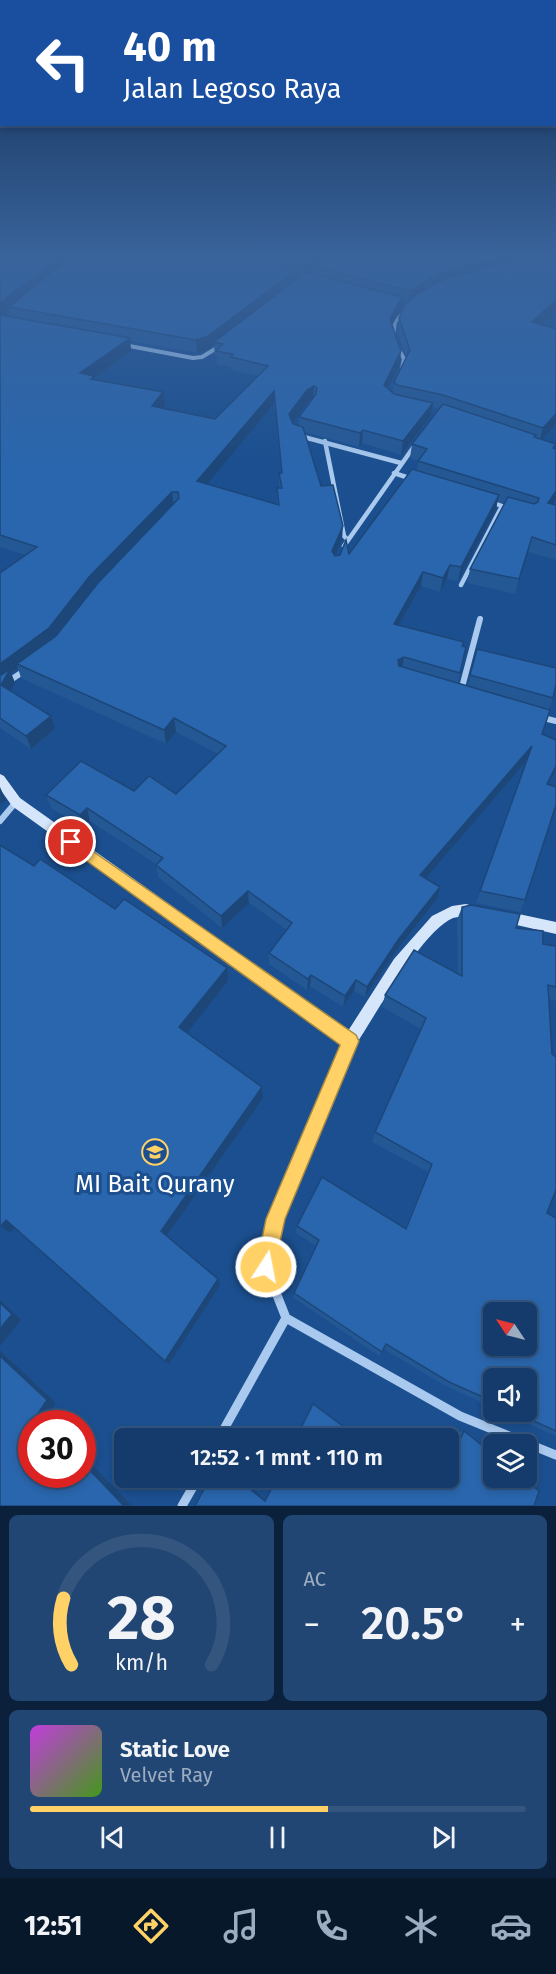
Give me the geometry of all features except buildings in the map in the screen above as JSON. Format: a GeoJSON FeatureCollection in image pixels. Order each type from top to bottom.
{"type":"FeatureCollection","features":[{"type":"Feature","properties":{"kind":"street"},"geometry":{"type":"LineString","coordinates":[[394,325],[395,343],[404,359],[398,376]]}},
{"type":"Feature","properties":{"kind":"street"},"geometry":{"type":"LineString","coordinates":[[115,343],[193,358],[211,353],[228,340]]}},
{"type":"Feature","properties":{"kind":"street"},"geometry":{"type":"LineString","coordinates":[[293,432],[401,463]]}},
{"type":"Feature","properties":{"kind":"street"},"geometry":{"type":"LineString","coordinates":[[325,441],[344,536],[347,539]]}},
{"type":"Feature","properties":{"kind":"street"},"geometry":{"type":"LineString","coordinates":[[343,548],[347,539],[351,537],[418,441]]}},
{"type":"Feature","properties":{"kind":"street"},"geometry":{"type":"LineString","coordinates":[[394,473],[416,480]]}},
{"type":"Feature","properties":{"kind":"street"},"geometry":{"type":"LineString","coordinates":[[481,499],[512,508]]}},
{"type":"Feature","properties":{"kind":"street"},"geometry":{"type":"LineString","coordinates":[[461,585],[502,506]]}},
{"type":"Feature","properties":{"kind":"street"},"geometry":{"type":"LineString","coordinates":[[460,694],[480,619]]}},
{"type":"Feature","properties":{"kind":"street"},"geometry":{"type":"LineString","coordinates":[[0,687],[32,664]]}},
{"type":"Feature","properties":{"kind":"street"},"geometry":{"type":"LineString","coordinates":[[450,691],[471,698]]}},
{"type":"Feature","properties":{"kind":"street"},"geometry":{"type":"LineString","coordinates":[[529,714],[556,721]]}},
{"type":"Feature","properties":{"kind":"street"},"geometry":{"type":"LineString","coordinates":[[0,779],[16,802],[350,1041]]}},
{"type":"Feature","properties":{"kind":"street"},"geometry":{"type":"LineString","coordinates":[[0,821],[16,802]]}},
{"type":"Feature","properties":{"kind":"street"},"geometry":{"type":"LineString","coordinates":[[556,928],[466,910],[452,912],[437,920],[399,964],[350,1041],[275,1219],[266,1267],[286,1318],[460,1416],[556,1455]]}},
{"type":"Feature","properties":{"kind":"street"},"geometry":{"type":"LineString","coordinates":[[225,1428],[286,1318]]}},
{"type":"Feature","properties":{"kind":"street"},"geometry":{"type":"LineString","coordinates":[[182,1506],[192,1488]]}},
{"type":"Feature","properties":{"kind":"place","name":"MI Bait Qurany"},"geometry":{"type":"Point","coordinates":[155,1152]}},
{"type":"Feature","properties":{"kind":"route"},"geometry":{"type":"LineString","coordinates":[[71,842],[350,1041],[275,1219],[266,1267]]}}]}
